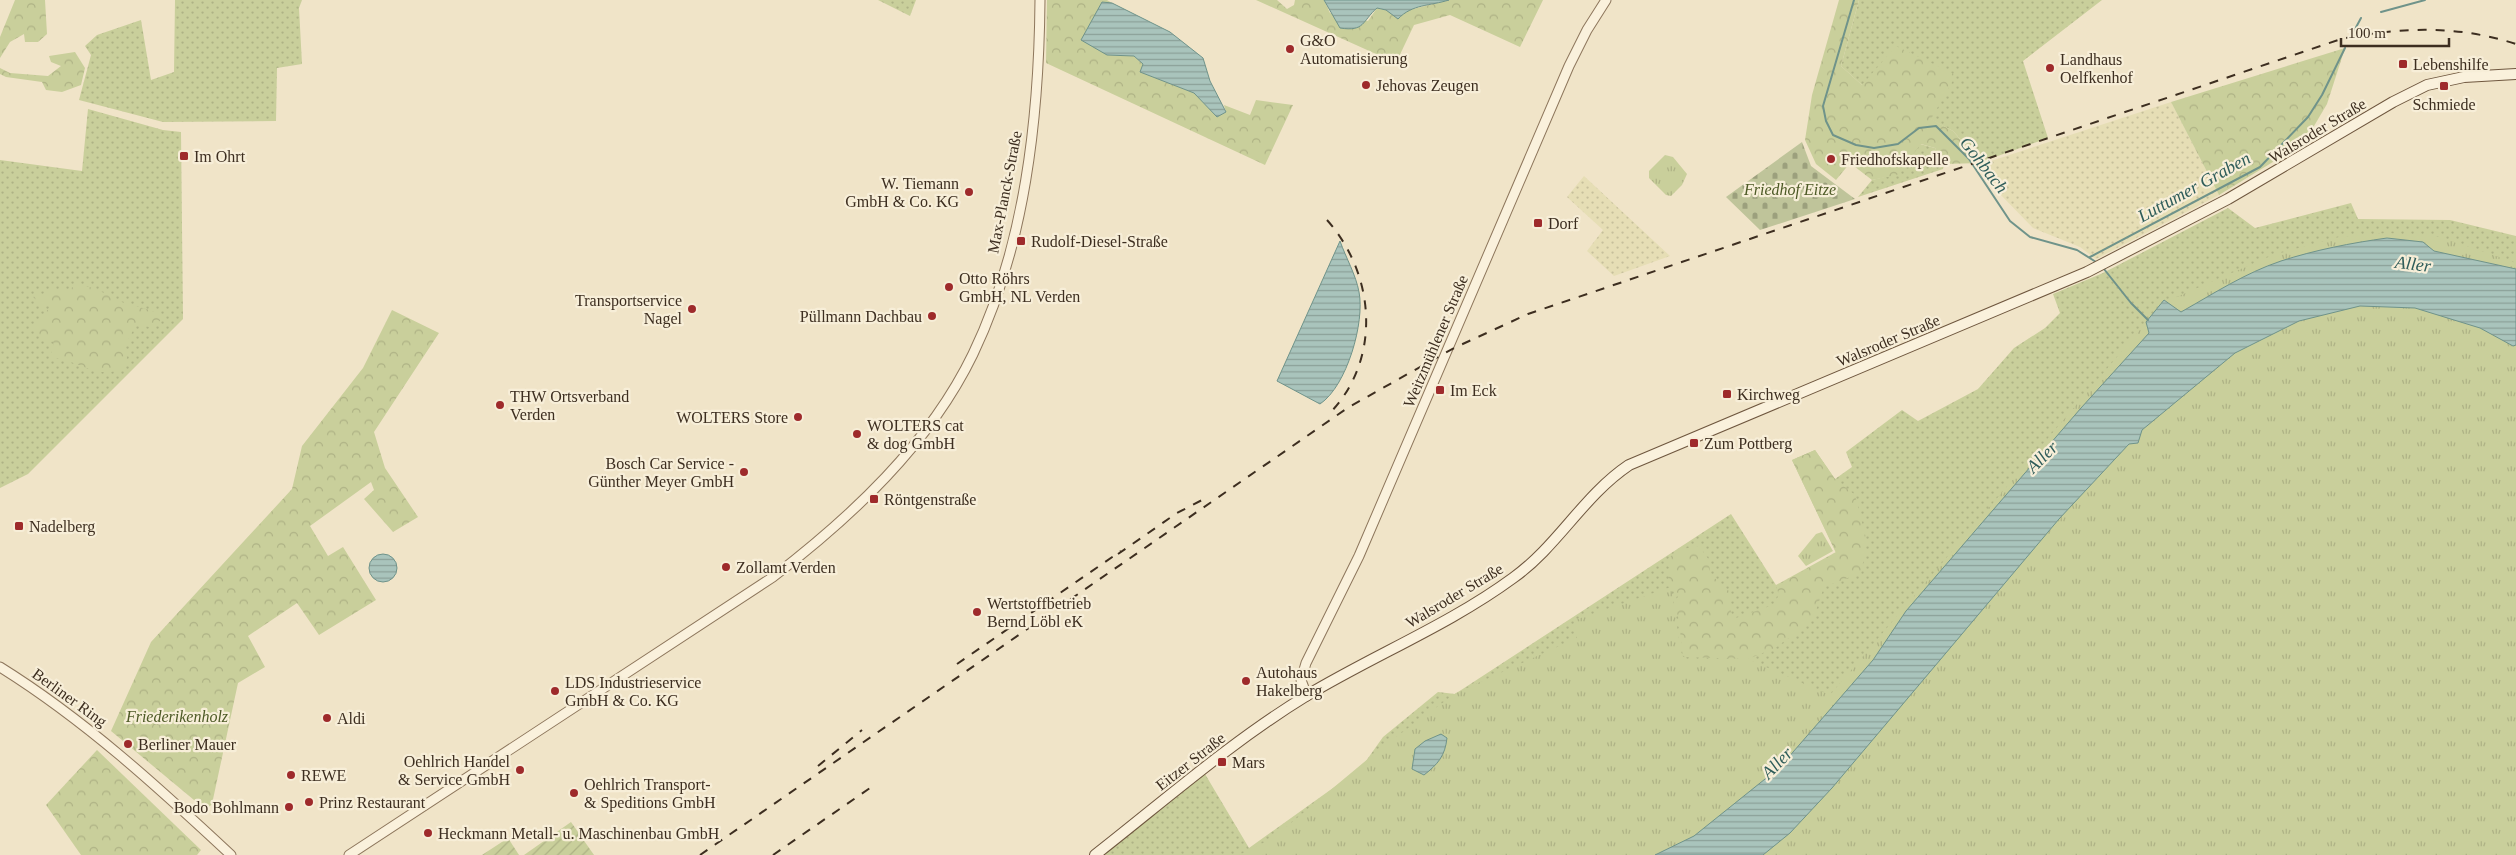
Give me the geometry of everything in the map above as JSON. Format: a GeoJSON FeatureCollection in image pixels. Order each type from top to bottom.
{"type":"FeatureCollection","features":[{"type":"Feature","properties":{"kind":"main road","name":"Walsroder Straße"},"geometry":{"type":"LineString","coordinates":[[1307,696],[1481,601],[1516,576],[1540,555],[1594,493],[1610,478],[1629,465],[2087,272],[2221,203],[2427,84],[2450,79],[2516,74]]}},
{"type":"Feature","properties":{"kind":"main road","name":"Eitzer Straße"},"geometry":{"type":"LineString","coordinates":[[1095,855],[1252,732],[1307,696]]}},
{"type":"Feature","properties":{"kind":"street","name":"Max-Planck-Straße"},"geometry":{"type":"LineString","coordinates":[[349,855],[773,577],[822,540],[892,470],[952,391],[973,354],[999,287],[1018,216],[1031,143],[1040,0]]}},
{"type":"Feature","properties":{"kind":"street","name":"Weitzmühlener Straße"},"geometry":{"type":"LineString","coordinates":[[1307,696],[1301,680],[1306,663],[1359,556],[1569,66],[1587,30],[1606,0]]}},
{"type":"Feature","properties":{"kind":"street","name":"Berliner Ring"},"geometry":{"type":"LineString","coordinates":[[0,666],[75,717],[142,774],[231,855]]}},
{"type":"Feature","properties":{"kind":"shaded area"},"geometry":{"type":"Polygon","coordinates":[[[2171,102],[2219,195],[2096,259],[2080,247],[2033,228],[1999,193],[1982,164],[2171,102]]]}},
{"type":"Feature","properties":{"kind":"shaded area"},"geometry":{"type":"Polygon","coordinates":[[[1584,176],[1670,256],[1614,276],[1587,251],[1603,230],[1567,197],[1584,176]]]}},
{"type":"Feature","properties":{"kind":"green space"},"geometry":{"type":"Polygon","coordinates":[[[15,0],[45,0],[47,34],[38,42],[25,42],[24,34],[10,42],[0,58],[0,37],[15,0]]]}},
{"type":"Feature","properties":{"kind":"green space"},"geometry":{"type":"Polygon","coordinates":[[[175,0],[302,0],[299,8],[302,64],[277,68],[276,121],[163,122],[79,100],[91,55],[85,46],[97,35],[141,20],[151,80],[174,72],[175,0]]]}},
{"type":"Feature","properties":{"kind":"green space"},"geometry":{"type":"Polygon","coordinates":[[[878,0],[916,0],[910,16],[878,0]]]}},
{"type":"Feature","properties":{"kind":"green space"},"geometry":{"type":"Polygon","coordinates":[[[1047,0],[1107,0],[1112,3],[1102,3],[1107,55],[1134,56],[1143,64],[1141,72],[1194,93],[1217,117],[1226,112],[1224,105],[1250,115],[1256,100],[1293,105],[1265,165],[1046,63],[1047,0]]]}},
{"type":"Feature","properties":{"kind":"green space"},"geometry":{"type":"Polygon","coordinates":[[[1256,0],[1277,0],[1287,9],[1294,5],[1295,0],[1324,0],[1330,13],[1368,21],[1377,8],[1405,11],[1449,0],[1543,0],[1520,47],[1450,15],[1414,25],[1396,63],[1256,0]]]}},
{"type":"Feature","properties":{"kind":"green space"},"geometry":{"type":"Polygon","coordinates":[[[1839,0],[1859,0],[1841,66],[1862,85],[1896,46],[1956,75],[1931,119],[1953,131],[1981,163],[1944,164],[1935,148],[1921,144],[1897,175],[1872,180],[1850,163],[1836,180],[1816,164],[1805,140],[1812,95],[1839,0]]]}},
{"type":"Feature","properties":{"kind":"green space"},"geometry":{"type":"Polygon","coordinates":[[[1859,0],[2102,0],[2023,61],[2048,138],[1981,162],[1953,131],[1930,119],[1955,75],[1862,85],[1841,66],[1859,0]]]}},
{"type":"Feature","properties":{"kind":"green space"},"geometry":{"type":"Polygon","coordinates":[[[2345,48],[2327,104],[2304,143],[2219,195],[2171,102],[2345,48]]]}},
{"type":"Feature","properties":{"kind":"green space"},"geometry":{"type":"Polygon","coordinates":[[[75,52],[85,68],[81,85],[62,92],[46,90],[42,82],[6,77],[0,74],[0,68],[10,73],[48,76],[61,66],[51,62],[49,56],[75,52]]]}},
{"type":"Feature","properties":{"kind":"green space"},"geometry":{"type":"Polygon","coordinates":[[[88,109],[163,130],[181,132],[183,319],[28,474],[0,488],[0,160],[82,171],[88,109]]]}},
{"type":"Feature","properties":{"kind":"green space","name":"Friedhof Eitze"},"geometry":{"type":"Polygon","coordinates":[[[1802,142],[1811,166],[1855,199],[1760,230],[1726,197],[1802,142]]]}},
{"type":"Feature","properties":{"kind":"green space"},"geometry":{"type":"Polygon","coordinates":[[[1920,144],[1935,148],[1944,164],[1943,169],[1858,197],[1872,180],[1897,174],[1920,144]]]}},
{"type":"Feature","properties":{"kind":"green space"},"geometry":{"type":"Polygon","coordinates":[[[1665,155],[1673,157],[1687,174],[1682,185],[1671,196],[1666,195],[1649,178],[1649,171],[1665,155]]]}},
{"type":"Feature","properties":{"kind":"green space"},"geometry":{"type":"Polygon","coordinates":[[[2351,203],[2358,219],[2450,220],[2516,236],[2516,269],[2181,312],[2164,300],[2149,333],[1780,767],[1324,855],[1101,855],[1205,774],[1249,848],[1361,768],[1383,737],[1438,692],[1455,694],[1731,514],[1776,585],[1836,552],[1792,460],[1815,450],[1835,479],[1852,467],[1846,452],[1902,410],[1918,421],[1978,389],[2014,348],[2045,328],[2060,313],[2053,294],[2103,273],[2228,208],[2255,228],[2351,203]]]}},
{"type":"Feature","properties":{"kind":"green space"},"geometry":{"type":"Polygon","coordinates":[[[2388,233],[2440,237],[2516,263],[2516,855],[1239,855],[1273,838],[1381,748],[1456,693],[1577,638],[1575,620],[1671,587],[1682,659],[1750,660],[1830,695],[2145,324],[2172,299],[2273,255],[2339,237],[2388,233]]]}},
{"type":"Feature","properties":{"kind":"green space"},"geometry":{"type":"Polygon","coordinates":[[[78,285],[94,288],[124,303],[150,310],[164,317],[152,328],[137,323],[123,349],[127,357],[126,365],[117,370],[98,371],[69,361],[50,358],[54,342],[41,338],[34,325],[52,305],[41,304],[33,297],[58,289],[64,291],[78,285]]]}},
{"type":"Feature","properties":{"kind":"green space","name":"Friederikenholz"},"geometry":{"type":"Polygon","coordinates":[[[392,310],[439,333],[374,432],[385,468],[418,517],[393,532],[364,499],[374,490],[371,482],[310,526],[328,556],[343,547],[376,600],[319,635],[297,603],[248,636],[265,667],[238,683],[212,804],[206,810],[111,731],[151,642],[292,489],[302,446],[363,368],[392,310]]]}},
{"type":"Feature","properties":{"kind":"green space"},"geometry":{"type":"Polygon","coordinates":[[[1815,450],[1835,479],[1855,495],[1867,542],[1861,573],[1824,587],[1815,613],[1793,635],[1775,648],[1748,659],[1683,657],[1679,623],[1674,603],[1679,595],[1668,582],[1669,567],[1665,563],[1676,553],[1699,546],[1709,560],[1710,574],[1730,592],[1730,607],[1733,619],[1773,605],[1779,595],[1776,586],[1836,553],[1792,460],[1815,450]]]}},
{"type":"Feature","properties":{"kind":"green space"},"geometry":{"type":"Polygon","coordinates":[[[1822,532],[1833,551],[1806,566],[1798,556],[1816,534],[1822,532]]]}},
{"type":"Feature","properties":{"kind":"green space"},"geometry":{"type":"Polygon","coordinates":[[[97,750],[201,850],[197,855],[81,855],[46,805],[97,750]]]}},
{"type":"Feature","properties":{"kind":"green space"},"geometry":{"type":"Polygon","coordinates":[[[571,822],[594,855],[524,855],[571,822]]]}},
{"type":"Feature","properties":{"kind":"green space"},"geometry":{"type":"Polygon","coordinates":[[[508,838],[519,855],[482,855],[508,838]]]}},
{"type":"Feature","properties":{"kind":"water"},"geometry":{"type":"Polygon","coordinates":[[[1324,0],[1449,0],[1415,8],[1398,19],[1386,10],[1377,8],[1359,27],[1348,29],[1340,28],[1324,0]]]}},
{"type":"Feature","properties":{"kind":"water"},"geometry":{"type":"Polygon","coordinates":[[[1102,2],[1112,3],[1170,32],[1203,58],[1210,81],[1226,112],[1217,117],[1194,93],[1140,72],[1143,64],[1134,56],[1107,55],[1081,40],[1102,2]]]}},
{"type":"Feature","properties":{"kind":"water","name":"Aller"},"geometry":{"type":"Polygon","coordinates":[[[2387,238],[2423,242],[2434,251],[2516,269],[2516,345],[2513,346],[2480,328],[2415,308],[2360,306],[2299,321],[2235,353],[2142,430],[2138,443],[2129,444],[2059,519],[1832,788],[1790,833],[1763,855],[1655,855],[1694,836],[1780,767],[1873,660],[1906,611],[2081,408],[2149,333],[2146,322],[2164,300],[2181,312],[2242,278],[2281,261],[2333,247],[2387,238]]]}},
{"type":"Feature","properties":{"kind":"water"},"geometry":{"type":"Polygon","coordinates":[[[1340,241],[1358,286],[1359,320],[1346,369],[1330,395],[1320,404],[1277,381],[1340,241]]]}},
{"type":"Feature","properties":{"kind":"water"},"geometry":{"type":"Polygon","coordinates":[[[383,554],[393,558],[397,568],[393,578],[383,582],[373,578],[369,568],[373,558],[383,554]]]}},
{"type":"Feature","properties":{"kind":"water"},"geometry":{"type":"Polygon","coordinates":[[[1441,734],[1447,738],[1443,755],[1437,763],[1424,775],[1412,769],[1415,749],[1425,741],[1441,734]]]}},
{"type":"Feature","properties":{"kind":"waterway","name":"Gohbach"},"geometry":{"type":"LineString","coordinates":[[1854,0],[1823,106],[1826,121],[1833,135],[1856,145],[1874,148],[1898,144],[1919,128],[1936,126],[1969,159],[2010,221],[2030,237],[2077,250],[2096,262]]}},
{"type":"Feature","properties":{"kind":"waterway","name":"Luttumer Graben"},"geometry":{"type":"LineString","coordinates":[[2381,12],[2425,0]]}},
{"type":"Feature","properties":{"kind":"waterway","name":"Luttumer Graben"},"geometry":{"type":"LineString","coordinates":[[2354,31],[2361,18]]}},
{"type":"Feature","properties":{"kind":"waterway","name":"Luttumer Graben"},"geometry":{"type":"LineString","coordinates":[[2090,257],[2260,167],[2308,117],[2322,95],[2345,48]]}},
{"type":"Feature","properties":{"kind":"waterway","name":"Gohbach"},"geometry":{"type":"LineString","coordinates":[[2104,269],[2131,303],[2148,320]]}},
{"type":"Feature","properties":{"kind":"railway"},"geometry":{"type":"LineString","coordinates":[[700,855],[1349,407],[1454,348],[1528,314],[2341,39],[2385,32],[2429,30],[2472,34],[2516,44]]}},
{"type":"Feature","properties":{"kind":"railway"},"geometry":{"type":"LineString","coordinates":[[1327,220],[1343,242],[1355,266],[1363,292],[1366,318],[1364,344],[1358,369],[1345,393],[1328,415]]}},
{"type":"Feature","properties":{"kind":"railway"},"geometry":{"type":"LineString","coordinates":[[1118,554],[1177,513],[1204,499]]}},
{"type":"Feature","properties":{"kind":"railway"},"geometry":{"type":"LineString","coordinates":[[957,664],[1121,551]]}},
{"type":"Feature","properties":{"kind":"railway"},"geometry":{"type":"LineString","coordinates":[[818,766],[862,730]]}},
{"type":"Feature","properties":{"kind":"railway"},"geometry":{"type":"LineString","coordinates":[[773,855],[870,788]]}},
{"type":"Feature","properties":{"kind":"place","name":"G&O Automatisierung"},"geometry":{"type":"Point","coordinates":[1290,49]}},
{"type":"Feature","properties":{"kind":"place","name":"Lebenshilfe"},"geometry":{"type":"Point","coordinates":[2403,64]}},
{"type":"Feature","properties":{"kind":"place","name":"Landhaus Oelfkenhof"},"geometry":{"type":"Point","coordinates":[2050,68]}},
{"type":"Feature","properties":{"kind":"place","name":"Jehovas Zeugen"},"geometry":{"type":"Point","coordinates":[1366,85]}},
{"type":"Feature","properties":{"kind":"place","name":"Schmiede"},"geometry":{"type":"Point","coordinates":[2444,86]}},
{"type":"Feature","properties":{"kind":"place","name":"Im Ohrt"},"geometry":{"type":"Point","coordinates":[184,156]}},
{"type":"Feature","properties":{"kind":"place","name":"Friedhofskapelle"},"geometry":{"type":"Point","coordinates":[1831,159]}},
{"type":"Feature","properties":{"kind":"place","name":"W. Tiemann GmbH & Co. KG"},"geometry":{"type":"Point","coordinates":[969,192]}},
{"type":"Feature","properties":{"kind":"place","name":"Dorf"},"geometry":{"type":"Point","coordinates":[1538,223]}},
{"type":"Feature","properties":{"kind":"place","name":"Rudolf-Diesel-Straße"},"geometry":{"type":"Point","coordinates":[1021,241]}},
{"type":"Feature","properties":{"kind":"place","name":"Otto Röhrs GmbH, NL Verden"},"geometry":{"type":"Point","coordinates":[949,287]}},
{"type":"Feature","properties":{"kind":"place","name":"Transportservice Nagel"},"geometry":{"type":"Point","coordinates":[692,309]}},
{"type":"Feature","properties":{"kind":"place","name":"Püllmann Dachbau"},"geometry":{"type":"Point","coordinates":[932,316]}},
{"type":"Feature","properties":{"kind":"place","name":"Im Eck"},"geometry":{"type":"Point","coordinates":[1440,390]}},
{"type":"Feature","properties":{"kind":"place","name":"Kirchweg"},"geometry":{"type":"Point","coordinates":[1727,394]}},
{"type":"Feature","properties":{"kind":"place","name":"THW Ortsverband Verden"},"geometry":{"type":"Point","coordinates":[500,405]}},
{"type":"Feature","properties":{"kind":"place","name":"WOLTERS Store"},"geometry":{"type":"Point","coordinates":[798,417]}},
{"type":"Feature","properties":{"kind":"place","name":"WOLTERS cat & dog GmbH"},"geometry":{"type":"Point","coordinates":[857,434]}},
{"type":"Feature","properties":{"kind":"place","name":"Zum Pottberg"},"geometry":{"type":"Point","coordinates":[1694,443]}},
{"type":"Feature","properties":{"kind":"place","name":"Bosch Car Service - Günther Meyer GmbH"},"geometry":{"type":"Point","coordinates":[744,472]}},
{"type":"Feature","properties":{"kind":"place","name":"Röntgenstraße"},"geometry":{"type":"Point","coordinates":[874,499]}},
{"type":"Feature","properties":{"kind":"place","name":"Nadelberg"},"geometry":{"type":"Point","coordinates":[19,526]}},
{"type":"Feature","properties":{"kind":"place","name":"Zollamt Verden"},"geometry":{"type":"Point","coordinates":[726,567]}},
{"type":"Feature","properties":{"kind":"place","name":"Wertstoffbetrieb Bernd Löbl eK"},"geometry":{"type":"Point","coordinates":[977,612]}},
{"type":"Feature","properties":{"kind":"place","name":"Autohaus Hakelberg"},"geometry":{"type":"Point","coordinates":[1246,681]}},
{"type":"Feature","properties":{"kind":"place","name":"LDS Industrieservice GmbH & Co. KG"},"geometry":{"type":"Point","coordinates":[555,691]}},
{"type":"Feature","properties":{"kind":"place","name":"Aldi"},"geometry":{"type":"Point","coordinates":[327,718]}},
{"type":"Feature","properties":{"kind":"place","name":"Berliner Mauer"},"geometry":{"type":"Point","coordinates":[128,744]}},
{"type":"Feature","properties":{"kind":"place","name":"Mars"},"geometry":{"type":"Point","coordinates":[1222,762]}},
{"type":"Feature","properties":{"kind":"place","name":"Oehlrich Handel & Service GmbH"},"geometry":{"type":"Point","coordinates":[520,770]}},
{"type":"Feature","properties":{"kind":"place","name":"REWE"},"geometry":{"type":"Point","coordinates":[291,775]}},
{"type":"Feature","properties":{"kind":"place","name":"Oehlrich Transport- & Speditions GmbH"},"geometry":{"type":"Point","coordinates":[574,793]}},
{"type":"Feature","properties":{"kind":"place","name":"Prinz Restaurant"},"geometry":{"type":"Point","coordinates":[309,802]}},
{"type":"Feature","properties":{"kind":"place","name":"Bodo Bohlmann"},"geometry":{"type":"Point","coordinates":[289,807]}},
{"type":"Feature","properties":{"kind":"place","name":"Heckmann Metall- u. Maschinenbau GmbH"},"geometry":{"type":"Point","coordinates":[428,833]}}]}
